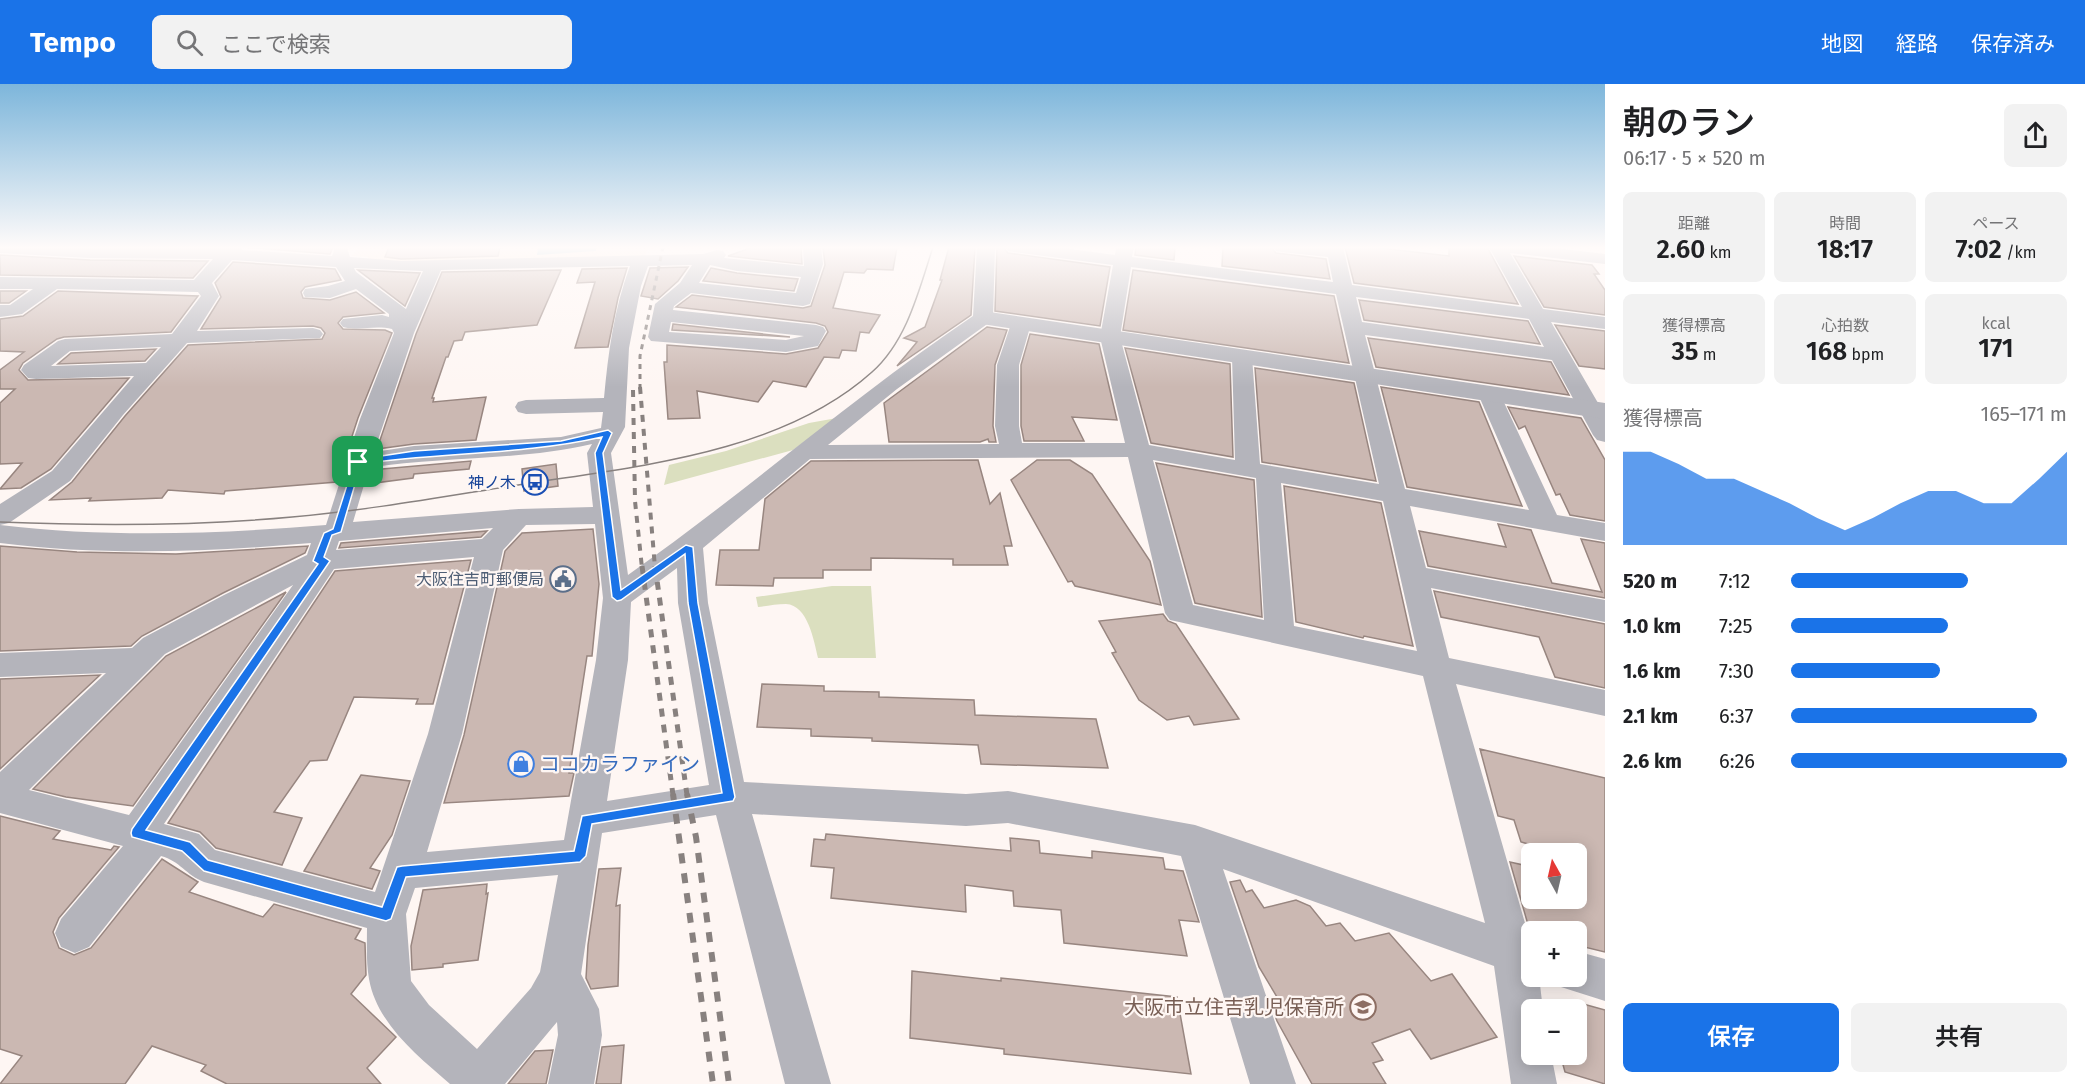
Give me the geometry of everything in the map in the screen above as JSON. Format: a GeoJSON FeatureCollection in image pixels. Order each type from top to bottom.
{"type":"FeatureCollection","features":[{"type":"Feature","properties":{"kind":"street"},"geometry":{"type":"LineString","coordinates":[[0,311],[15,310],[39,294]]}},
{"type":"Feature","properties":{"kind":"street"},"geometry":{"type":"LineString","coordinates":[[0,517],[10,500],[61,477],[179,339],[210,296],[208,294]]}},
{"type":"Feature","properties":{"kind":"street"},"geometry":{"type":"LineString","coordinates":[[75,933],[145,835],[327,547],[402,329],[399,312],[372,294]]}},
{"type":"Feature","properties":{"kind":"street"},"geometry":{"type":"LineString","coordinates":[[350,323],[382,321],[402,329],[409,326],[422,294]]}},
{"type":"Feature","properties":{"kind":"street"},"geometry":{"type":"LineString","coordinates":[[519,517],[490,547],[447,725],[402,872],[386,914],[390,981],[396,998],[478,1082],[546,1003],[560,978],[612,660],[617,597],[599,453],[613,426],[616,372],[630,294]]}},
{"type":"Feature","properties":{"kind":"street"},"geometry":{"type":"LineString","coordinates":[[663,315],[816,331],[811,342],[786,346],[658,337],[665,304],[678,294]]}},
{"type":"Feature","properties":{"kind":"street"},"geometry":{"type":"LineString","coordinates":[[746,294],[803,300],[805,294]]}},
{"type":"Feature","properties":{"kind":"street"},"geometry":{"type":"LineString","coordinates":[[983,318],[984,294]]}},
{"type":"Feature","properties":{"kind":"street"},"geometry":{"type":"LineString","coordinates":[[1117,294],[1110,337],[1180,613],[1605,703]]}},
{"type":"Feature","properties":{"kind":"street"},"geometry":{"type":"LineString","coordinates":[[1346,294],[1436,667],[1521,953]]}},
{"type":"Feature","properties":{"kind":"street"},"geometry":{"type":"LineString","coordinates":[[1373,294],[1605,324]]}},
{"type":"Feature","properties":{"kind":"street"},"geometry":{"type":"LineString","coordinates":[[1525,294],[1559,355],[1598,410],[1605,435]]}},
{"type":"Feature","properties":{"kind":"street"},"geometry":{"type":"LineString","coordinates":[[617,597],[689,547],[804,452],[983,318],[1598,410]]}},
{"type":"Feature","properties":{"kind":"street"},"geometry":{"type":"LineString","coordinates":[[1012,451],[1007,426],[1008,365],[1021,324]]}},
{"type":"Feature","properties":{"kind":"street"},"geometry":{"type":"LineString","coordinates":[[1354,327],[1559,355]]}},
{"type":"Feature","properties":{"kind":"street"},"geometry":{"type":"LineString","coordinates":[[152,369],[36,373],[32,370],[64,345],[313,334]]}},
{"type":"Feature","properties":{"kind":"street"},"geometry":{"type":"LineString","coordinates":[[1242,357],[1280,634]]}},
{"type":"Feature","properties":{"kind":"street"},"geometry":{"type":"LineString","coordinates":[[1489,394],[1547,522]]}},
{"type":"Feature","properties":{"kind":"street"},"geometry":{"type":"LineString","coordinates":[[526,407],[614,405]]}},
{"type":"Feature","properties":{"kind":"street"},"geometry":{"type":"LineString","coordinates":[[358,462],[414,453],[561,444],[608,433]]}},
{"type":"Feature","properties":{"kind":"street"},"geometry":{"type":"LineString","coordinates":[[804,452],[1138,450],[1605,532]]}},
{"type":"Feature","properties":{"kind":"street"},"geometry":{"type":"LineString","coordinates":[[0,796],[137,660],[154,646],[327,547],[519,517],[608,515]]}},
{"type":"Feature","properties":{"kind":"street"},"geometry":{"type":"LineString","coordinates":[[0,534],[48,540],[224,542],[327,547],[490,547]]}},
{"type":"Feature","properties":{"kind":"street"},"geometry":{"type":"LineString","coordinates":[[689,547],[693,603],[729,797],[808,1084]]}},
{"type":"Feature","properties":{"kind":"street"},"geometry":{"type":"LineString","coordinates":[[1413,575],[1605,611]]}},
{"type":"Feature","properties":{"kind":"street"},"geometry":{"type":"LineString","coordinates":[[0,665],[137,660]]}},
{"type":"Feature","properties":{"kind":"street"},"geometry":{"type":"LineString","coordinates":[[0,796],[186,846],[204,865],[386,914]]}},
{"type":"Feature","properties":{"kind":"street"},"geometry":{"type":"LineString","coordinates":[[586,820],[729,797],[966,810],[1008,807],[1195,842],[1521,956]]}},
{"type":"Feature","properties":{"kind":"street"},"geometry":{"type":"LineString","coordinates":[[1195,842],[1273,1084]]}},
{"type":"Feature","properties":{"kind":"street"},"geometry":{"type":"LineString","coordinates":[[402,872],[580,856]]}},
{"type":"Feature","properties":{"kind":"street"},"geometry":{"type":"LineString","coordinates":[[1587,975],[1605,980]]}},
{"type":"Feature","properties":{"kind":"street"},"geometry":{"type":"LineString","coordinates":[[560,978],[578,1009],[580,1035],[571,1084]]}},
{"type":"Feature","properties":{"kind":"street"},"geometry":{"type":"LineString","coordinates":[[1525,987],[1534,1084]]}},
{"type":"Feature","properties":{"kind":"green space"},"geometry":{"type":"Polygon","coordinates":[[[837,418],[793,450],[664,485],[669,465],[726,451],[809,423],[837,418]]]}},
{"type":"Feature","properties":{"kind":"green space"},"geometry":{"type":"Polygon","coordinates":[[[832,586],[871,586],[876,658],[818,658],[809,625],[800,610],[786,604],[758,607],[756,597],[832,586]]]}},
{"type":"Feature","properties":{"kind":"building"},"geometry":{"type":"Polygon","coordinates":[[[0,294],[22,294],[9,303],[0,303],[0,294]]]}},
{"type":"Feature","properties":{"kind":"building"},"geometry":{"type":"Polygon","coordinates":[[[54,294],[198,296],[171,332],[64,337],[57,339],[23,363],[19,370],[28,380],[129,378],[51,469],[21,488],[0,489],[22,463],[0,464],[0,403],[15,389],[0,389],[0,370],[24,352],[0,351],[0,319],[23,316],[54,294]]]}},
{"type":"Feature","properties":{"kind":"building"},"geometry":{"type":"Polygon","coordinates":[[[220,294],[302,294],[303,298],[330,300],[358,294],[384,313],[343,317],[338,323],[343,329],[385,330],[392,333],[358,418],[337,482],[225,491],[224,494],[168,490],[162,498],[50,500],[72,482],[125,416],[188,345],[322,339],[325,333],[321,328],[313,326],[201,329],[221,297],[220,294]]]}},
{"type":"Feature","properties":{"kind":"building"},"geometry":{"type":"Polygon","coordinates":[[[389,294],[411,294],[405,306],[389,294]]]}},
{"type":"Feature","properties":{"kind":"building"},"geometry":{"type":"Polygon","coordinates":[[[433,294],[551,294],[537,325],[465,332],[462,340],[454,341],[432,398],[434,398],[433,402],[486,397],[476,440],[377,449],[416,334],[433,294]]]}},
{"type":"Feature","properties":{"kind":"building"},"geometry":{"type":"Polygon","coordinates":[[[591,294],[619,294],[608,347],[575,348],[591,294]]]}},
{"type":"Feature","properties":{"kind":"building"},"geometry":{"type":"Polygon","coordinates":[[[642,294],[664,294],[658,299],[641,296],[642,294]]]}},
{"type":"Feature","properties":{"kind":"building"},"geometry":{"type":"Polygon","coordinates":[[[815,294],[837,294],[833,308],[880,315],[869,333],[860,332],[856,351],[842,350],[839,358],[824,357],[806,387],[773,381],[758,402],[697,391],[700,418],[668,419],[664,362],[667,362],[667,345],[786,354],[818,348],[828,332],[825,326],[816,323],[676,307],[692,295],[803,308],[811,306],[815,294]]]}},
{"type":"Feature","properties":{"kind":"building"},"geometry":{"type":"Polygon","coordinates":[[[937,294],[972,294],[971,315],[897,366],[917,342],[904,338],[925,327],[937,294]]]}},
{"type":"Feature","properties":{"kind":"building"},"geometry":{"type":"Polygon","coordinates":[[[996,294],[1105,294],[1100,326],[995,311],[996,294]]]}},
{"type":"Feature","properties":{"kind":"building"},"geometry":{"type":"Polygon","coordinates":[[[1129,294],[1316,294],[1334,296],[1349,363],[1123,330],[1129,294]]]}},
{"type":"Feature","properties":{"kind":"building"},"geometry":{"type":"Polygon","coordinates":[[[1437,294],[1512,294],[1518,304],[1437,294]]]}},
{"type":"Feature","properties":{"kind":"building"},"geometry":{"type":"Polygon","coordinates":[[[1536,294],[1605,294],[1605,315],[1544,307],[1536,294]]]}},
{"type":"Feature","properties":{"kind":"building"},"geometry":{"type":"Polygon","coordinates":[[[1359,300],[1528,321],[1540,344],[1364,320],[1359,300]]]}},
{"type":"Feature","properties":{"kind":"building"},"geometry":{"type":"Polygon","coordinates":[[[673,324],[790,337],[672,330],[673,324]]]}},
{"type":"Feature","properties":{"kind":"building"},"geometry":{"type":"Polygon","coordinates":[[[1555,325],[1605,331],[1605,369],[1579,366],[1555,325]]]}},
{"type":"Feature","properties":{"kind":"building"},"geometry":{"type":"Polygon","coordinates":[[[987,327],[1007,330],[995,365],[993,426],[996,442],[989,442],[988,439],[980,442],[889,442],[884,403],[987,327]]]}},
{"type":"Feature","properties":{"kind":"building"},"geometry":{"type":"Polygon","coordinates":[[[1030,334],[1099,344],[1117,420],[1072,417],[1084,441],[1024,441],[1021,426],[1021,365],[1030,334]]]}},
{"type":"Feature","properties":{"kind":"building"},"geometry":{"type":"Polygon","coordinates":[[[1368,338],[1551,362],[1569,395],[1376,367],[1368,338]]]}},
{"type":"Feature","properties":{"kind":"building"},"geometry":{"type":"Polygon","coordinates":[[[1125,348],[1230,364],[1233,457],[1151,443],[1125,348]]]}},
{"type":"Feature","properties":{"kind":"building"},"geometry":{"type":"Polygon","coordinates":[[[156,349],[145,361],[58,364],[71,353],[156,349]]]}},
{"type":"Feature","properties":{"kind":"building"},"geometry":{"type":"Polygon","coordinates":[[[1255,368],[1354,383],[1376,481],[1262,462],[1255,368]]]}},
{"type":"Feature","properties":{"kind":"building"},"geometry":{"type":"Polygon","coordinates":[[[1381,387],[1479,402],[1522,506],[1407,487],[1381,387]]]}},
{"type":"Feature","properties":{"kind":"building"},"geometry":{"type":"Polygon","coordinates":[[[1508,407],[1581,418],[1605,460],[1605,521],[1570,515],[1560,494],[1556,495],[1525,426],[1519,429],[1508,407]]]}},
{"type":"Feature","properties":{"kind":"building"},"geometry":{"type":"Polygon","coordinates":[[[978,460],[990,504],[1000,493],[1012,546],[1004,546],[1008,565],[953,565],[953,559],[871,558],[871,570],[823,570],[823,578],[774,578],[773,586],[716,585],[720,550],[759,550],[765,499],[811,461],[978,460]]]}},
{"type":"Feature","properties":{"kind":"building"},"geometry":{"type":"Polygon","coordinates":[[[1037,460],[1070,460],[1092,474],[1150,561],[1161,605],[1075,586],[1072,581],[1068,582],[1011,480],[1037,460]]]}},
{"type":"Feature","properties":{"kind":"building"},"geometry":{"type":"Polygon","coordinates":[[[471,461],[469,469],[414,474],[413,478],[367,484],[371,470],[471,461]]]}},
{"type":"Feature","properties":{"kind":"building"},"geometry":{"type":"Polygon","coordinates":[[[1156,463],[1254,480],[1262,617],[1195,603],[1156,463]]]}},
{"type":"Feature","properties":{"kind":"building"},"geometry":{"type":"Polygon","coordinates":[[[556,464],[558,486],[524,491],[522,469],[556,464]]]}},
{"type":"Feature","properties":{"kind":"building"},"geometry":{"type":"Polygon","coordinates":[[[1284,486],[1381,503],[1413,646],[1364,636],[1363,638],[1296,622],[1284,486]]]}},
{"type":"Feature","properties":{"kind":"building"},"geometry":{"type":"Polygon","coordinates":[[[1498,524],[1531,530],[1552,583],[1602,592],[1581,539],[1605,543],[1605,598],[1428,566],[1419,531],[1506,547],[1498,524]]]}},
{"type":"Feature","properties":{"kind":"building"},"geometry":{"type":"Polygon","coordinates":[[[593,529],[599,584],[592,656],[587,656],[569,773],[574,773],[569,796],[444,803],[464,735],[505,551],[522,533],[593,529]]]}},
{"type":"Feature","properties":{"kind":"building"},"geometry":{"type":"Polygon","coordinates":[[[487,531],[481,537],[339,548],[341,543],[487,531]]]}},
{"type":"Feature","properties":{"kind":"building"},"geometry":{"type":"Polygon","coordinates":[[[0,546],[77,552],[176,554],[308,546],[305,553],[142,636],[131,646],[0,651],[0,546]]]}},
{"type":"Feature","properties":{"kind":"building"},"geometry":{"type":"Polygon","coordinates":[[[471,560],[433,704],[416,704],[418,699],[354,697],[327,760],[310,761],[274,812],[302,818],[282,865],[216,848],[200,832],[168,823],[335,571],[471,560]]]}},
{"type":"Feature","properties":{"kind":"building"},"geometry":{"type":"Polygon","coordinates":[[[1434,591],[1605,624],[1605,688],[1555,677],[1539,637],[1441,617],[1434,591]]]}},
{"type":"Feature","properties":{"kind":"building"},"geometry":{"type":"Polygon","coordinates":[[[286,592],[133,806],[66,797],[33,789],[166,656],[286,592]]]}},
{"type":"Feature","properties":{"kind":"building"},"geometry":{"type":"Polygon","coordinates":[[[1163,614],[1168,621],[1176,624],[1239,719],[1194,725],[1189,716],[1167,720],[1139,700],[1112,653],[1116,652],[1099,621],[1163,614]]]}},
{"type":"Feature","properties":{"kind":"building"},"geometry":{"type":"Polygon","coordinates":[[[100,675],[0,769],[0,679],[100,675]]]}},
{"type":"Feature","properties":{"kind":"building"},"geometry":{"type":"Polygon","coordinates":[[[762,684],[824,686],[824,691],[879,692],[879,697],[974,700],[975,715],[1096,719],[1108,768],[981,764],[978,745],[872,741],[872,738],[811,736],[811,729],[757,727],[762,684]]]}},
{"type":"Feature","properties":{"kind":"building"},"geometry":{"type":"Polygon","coordinates":[[[1480,749],[1605,778],[1605,952],[1587,948],[1587,921],[1527,921],[1524,909],[1587,909],[1587,843],[1521,842],[1514,820],[1498,816],[1480,749]]]}},
{"type":"Feature","properties":{"kind":"building"},"geometry":{"type":"Polygon","coordinates":[[[361,775],[410,781],[392,835],[370,868],[380,871],[372,889],[304,871],[361,775]]]}},
{"type":"Feature","properties":{"kind":"building"},"geometry":{"type":"Polygon","coordinates":[[[0,816],[60,831],[53,839],[111,850],[114,846],[119,847],[59,918],[53,932],[59,948],[74,955],[91,948],[162,859],[198,882],[189,892],[263,917],[274,904],[361,929],[355,939],[365,943],[366,975],[351,994],[396,1037],[367,1068],[381,1084],[227,1084],[201,1071],[206,1065],[152,1046],[125,1084],[0,1084],[22,1056],[0,1049],[0,816]]]}},
{"type":"Feature","properties":{"kind":"building"},"geometry":{"type":"Polygon","coordinates":[[[826,834],[1011,851],[1010,838],[1039,841],[1040,853],[1092,858],[1092,851],[1163,858],[1165,869],[1183,871],[1199,922],[1179,920],[1187,956],[1064,943],[1061,910],[1014,906],[1013,891],[965,885],[966,912],[831,898],[834,868],[811,866],[814,839],[825,840],[826,834]]]}},
{"type":"Feature","properties":{"kind":"building"},"geometry":{"type":"Polygon","coordinates":[[[1510,862],[1521,864],[1521,900],[1510,862]]]}},
{"type":"Feature","properties":{"kind":"building"},"geometry":{"type":"Polygon","coordinates":[[[621,868],[616,906],[620,905],[618,986],[591,989],[586,978],[588,945],[599,869],[621,868]]]}},
{"type":"Feature","properties":{"kind":"building"},"geometry":{"type":"Polygon","coordinates":[[[1240,880],[1246,892],[1252,890],[1264,908],[1296,900],[1310,906],[1326,926],[1340,923],[1355,941],[1389,933],[1431,981],[1452,974],[1497,1037],[1431,1059],[1410,1029],[1372,1043],[1383,1060],[1373,1063],[1386,1084],[1312,1084],[1277,1021],[1271,1004],[1280,1002],[1259,967],[1230,882],[1240,880]]]}},
{"type":"Feature","properties":{"kind":"building"},"geometry":{"type":"Polygon","coordinates":[[[487,884],[486,894],[488,893],[478,960],[412,970],[411,946],[423,890],[487,884]]]}},
{"type":"Feature","properties":{"kind":"building"},"geometry":{"type":"Polygon","coordinates":[[[912,971],[1177,997],[1191,1074],[1004,1054],[1004,1049],[910,1038],[912,971]]]}},
{"type":"Feature","properties":{"kind":"building"},"geometry":{"type":"Polygon","coordinates":[[[1587,1005],[1605,1010],[1605,1084],[1565,1072],[1563,1065],[1587,1065],[1587,1005]]]}},
{"type":"Feature","properties":{"kind":"building"},"geometry":{"type":"Polygon","coordinates":[[[624,1045],[621,1084],[596,1084],[602,1047],[624,1045]]]}},
{"type":"Feature","properties":{"kind":"building"},"geometry":{"type":"Polygon","coordinates":[[[553,1050],[546,1084],[508,1084],[535,1051],[553,1050]]]}},
{"type":"Feature","properties":{"kind":"tram line"},"geometry":{"type":"LineString","coordinates":[[0,522],[109,525],[183,524],[321,514],[614,470],[707,452],[753,438],[796,421],[836,399],[872,372],[884,359],[903,330],[918,294]]}},
{"type":"Feature","properties":{"kind":"railway"},"geometry":{"type":"LineString","coordinates":[[640,387],[640,356],[653,294]]}},
{"type":"Feature","properties":{"kind":"railway"},"geometry":{"type":"LineString","coordinates":[[640,387],[655,568]]}},
{"type":"Feature","properties":{"kind":"railway"},"geometry":{"type":"LineString","coordinates":[[633,390],[635,501],[642,568]]}},
{"type":"Feature","properties":{"kind":"railway"},"geometry":{"type":"LineString","coordinates":[[642,566],[673,795]]}},
{"type":"Feature","properties":{"kind":"railway"},"geometry":{"type":"LineString","coordinates":[[655,566],[687,795]]}},
{"type":"Feature","properties":{"kind":"railway"},"geometry":{"type":"LineString","coordinates":[[673,794],[713,1084]]}},
{"type":"Feature","properties":{"kind":"railway"},"geometry":{"type":"LineString","coordinates":[[687,794],[696,837],[729,1084]]}},
{"type":"Feature","properties":{"kind":"place","name":"神ノ木"},"geometry":{"type":"Point","coordinates":[535,482]}},
{"type":"Feature","properties":{"kind":"place","name":"大阪住吉町郵便局"},"geometry":{"type":"Point","coordinates":[563,579]}},
{"type":"Feature","properties":{"kind":"place","name":"ココカラファイン"},"geometry":{"type":"Point","coordinates":[521,764]}},
{"type":"Feature","properties":{"kind":"place","name":"大阪市立住吉乳児保育所"},"geometry":{"type":"Point","coordinates":[1363,1007]}},
{"type":"Feature","properties":{"kind":"route"},"geometry":{"type":"LineString","coordinates":[[608,433],[599,453],[617,597],[689,547],[693,603],[729,797],[586,820],[580,856],[402,872],[386,914],[204,865],[186,846],[137,833],[325,561],[318,561],[329,533],[336,532],[358,462],[414,453],[561,444],[608,433]]}}]}
